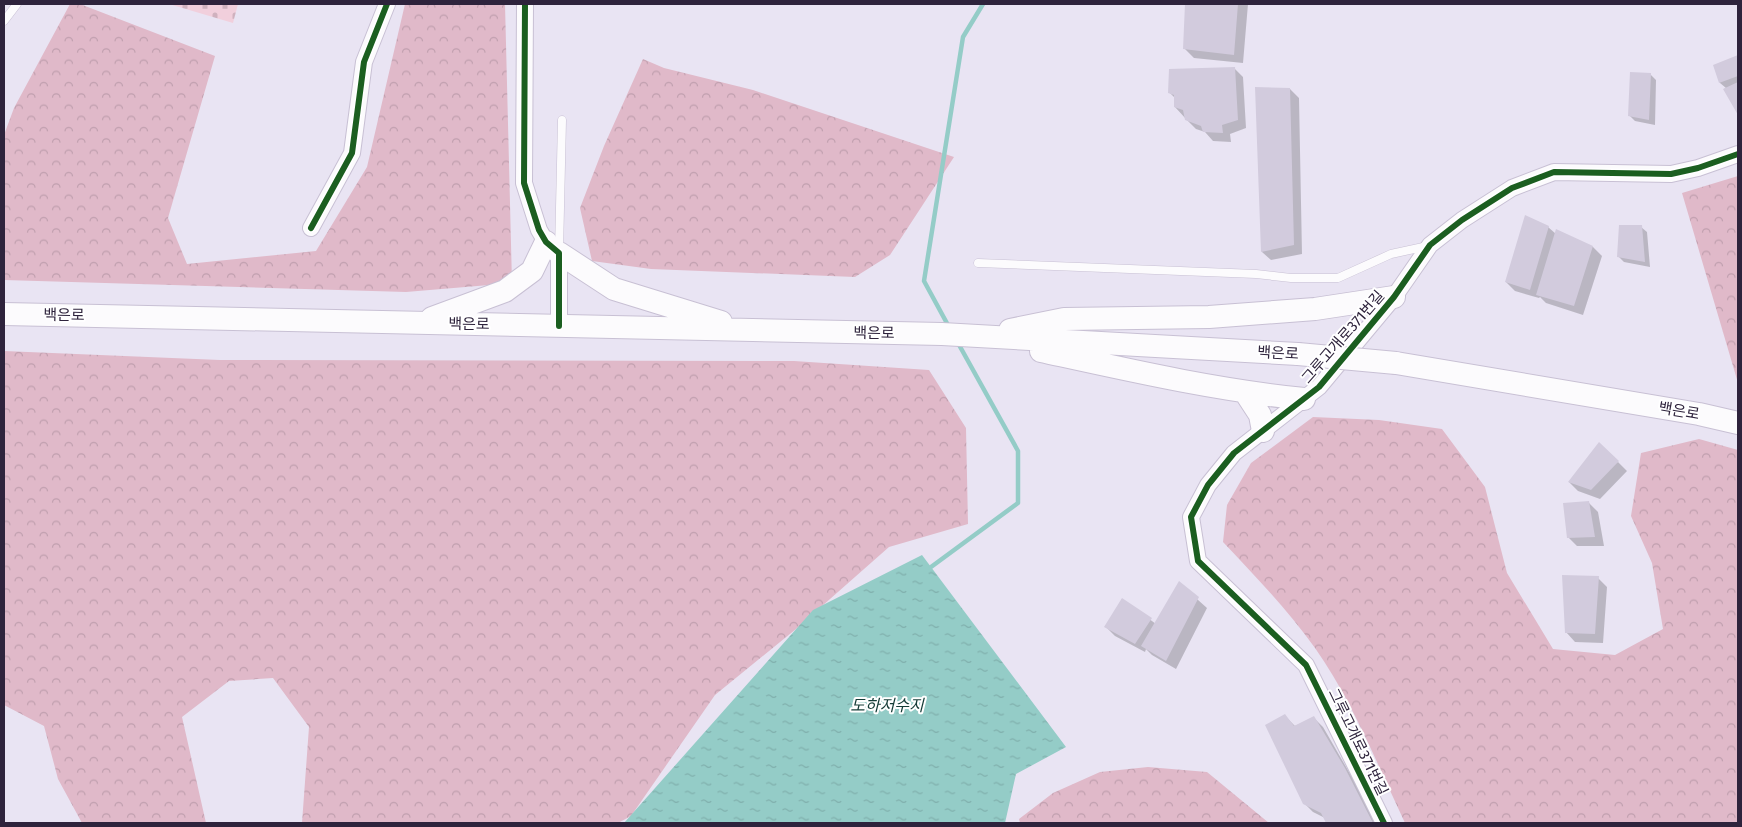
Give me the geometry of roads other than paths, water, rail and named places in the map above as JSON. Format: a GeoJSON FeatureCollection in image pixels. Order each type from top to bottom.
{"type":"FeatureCollection","features":[{"type":"Feature","properties":{"kind":"main road"},"geometry":{"type":"LineString","coordinates":[[420,323],[504,291],[532,271],[552,247],[614,289],[749,330]]}},
{"type":"Feature","properties":{"kind":"main road"},"geometry":{"type":"LineString","coordinates":[[973,336],[1064,319],[1209,317],[1315,309],[1394,297]]}},
{"type":"Feature","properties":{"kind":"main road","name":"백은로"},"geometry":{"type":"LineString","coordinates":[[4,314],[942,334],[1298,354],[1396,363],[1699,414],[1738,423]]}},
{"type":"Feature","properties":{"kind":"main road"},"geometry":{"type":"LineString","coordinates":[[973,336],[1128,370],[1245,392],[1304,398]]}},
{"type":"Feature","properties":{"kind":"main road"},"geometry":{"type":"LineString","coordinates":[[1245,392],[1260,415],[1263,431]]}},
{"type":"Feature","properties":{"kind":"street"},"geometry":{"type":"LineString","coordinates":[[311,228],[352,154],[364,62],[387,4]]}},
{"type":"Feature","properties":{"kind":"street"},"geometry":{"type":"LineString","coordinates":[[525,4],[524,183],[539,230],[552,247],[559,326]]}},
{"type":"Feature","properties":{"kind":"street","name":"그루고개로371번길"},"geometry":{"type":"LineString","coordinates":[[1384,823],[1306,665],[1198,561],[1190,517],[1208,485],[1234,454],[1319,387],[1394,297],[1430,246],[1462,220],[1512,188],[1554,172],[1671,174],[1698,168],[1738,154]]}},
{"type":"Feature","properties":{"kind":"lane"},"geometry":{"type":"LineString","coordinates":[[4,21],[17,4]]}},
{"type":"Feature","properties":{"kind":"lane"},"geometry":{"type":"LineString","coordinates":[[552,247],[562,120]]}},
{"type":"Feature","properties":{"kind":"lane"},"geometry":{"type":"LineString","coordinates":[[978,263],[1246,274],[1291,278],[1338,278],[1391,254],[1430,246]]}},
{"type":"Feature","properties":{"kind":"water","name":"도하저수지"},"geometry":{"type":"Polygon","coordinates":[[[922,555],[1066,747],[1016,774],[1005,823],[624,823],[813,610],[922,555]]]}},
{"type":"Feature","properties":{"kind":"waterway"},"geometry":{"type":"LineString","coordinates":[[949,327],[924,281],[963,37],[983,4]]}},
{"type":"Feature","properties":{"kind":"waterway"},"geometry":{"type":"LineString","coordinates":[[931,567],[1018,503],[1018,451],[958,343]]}}]}
